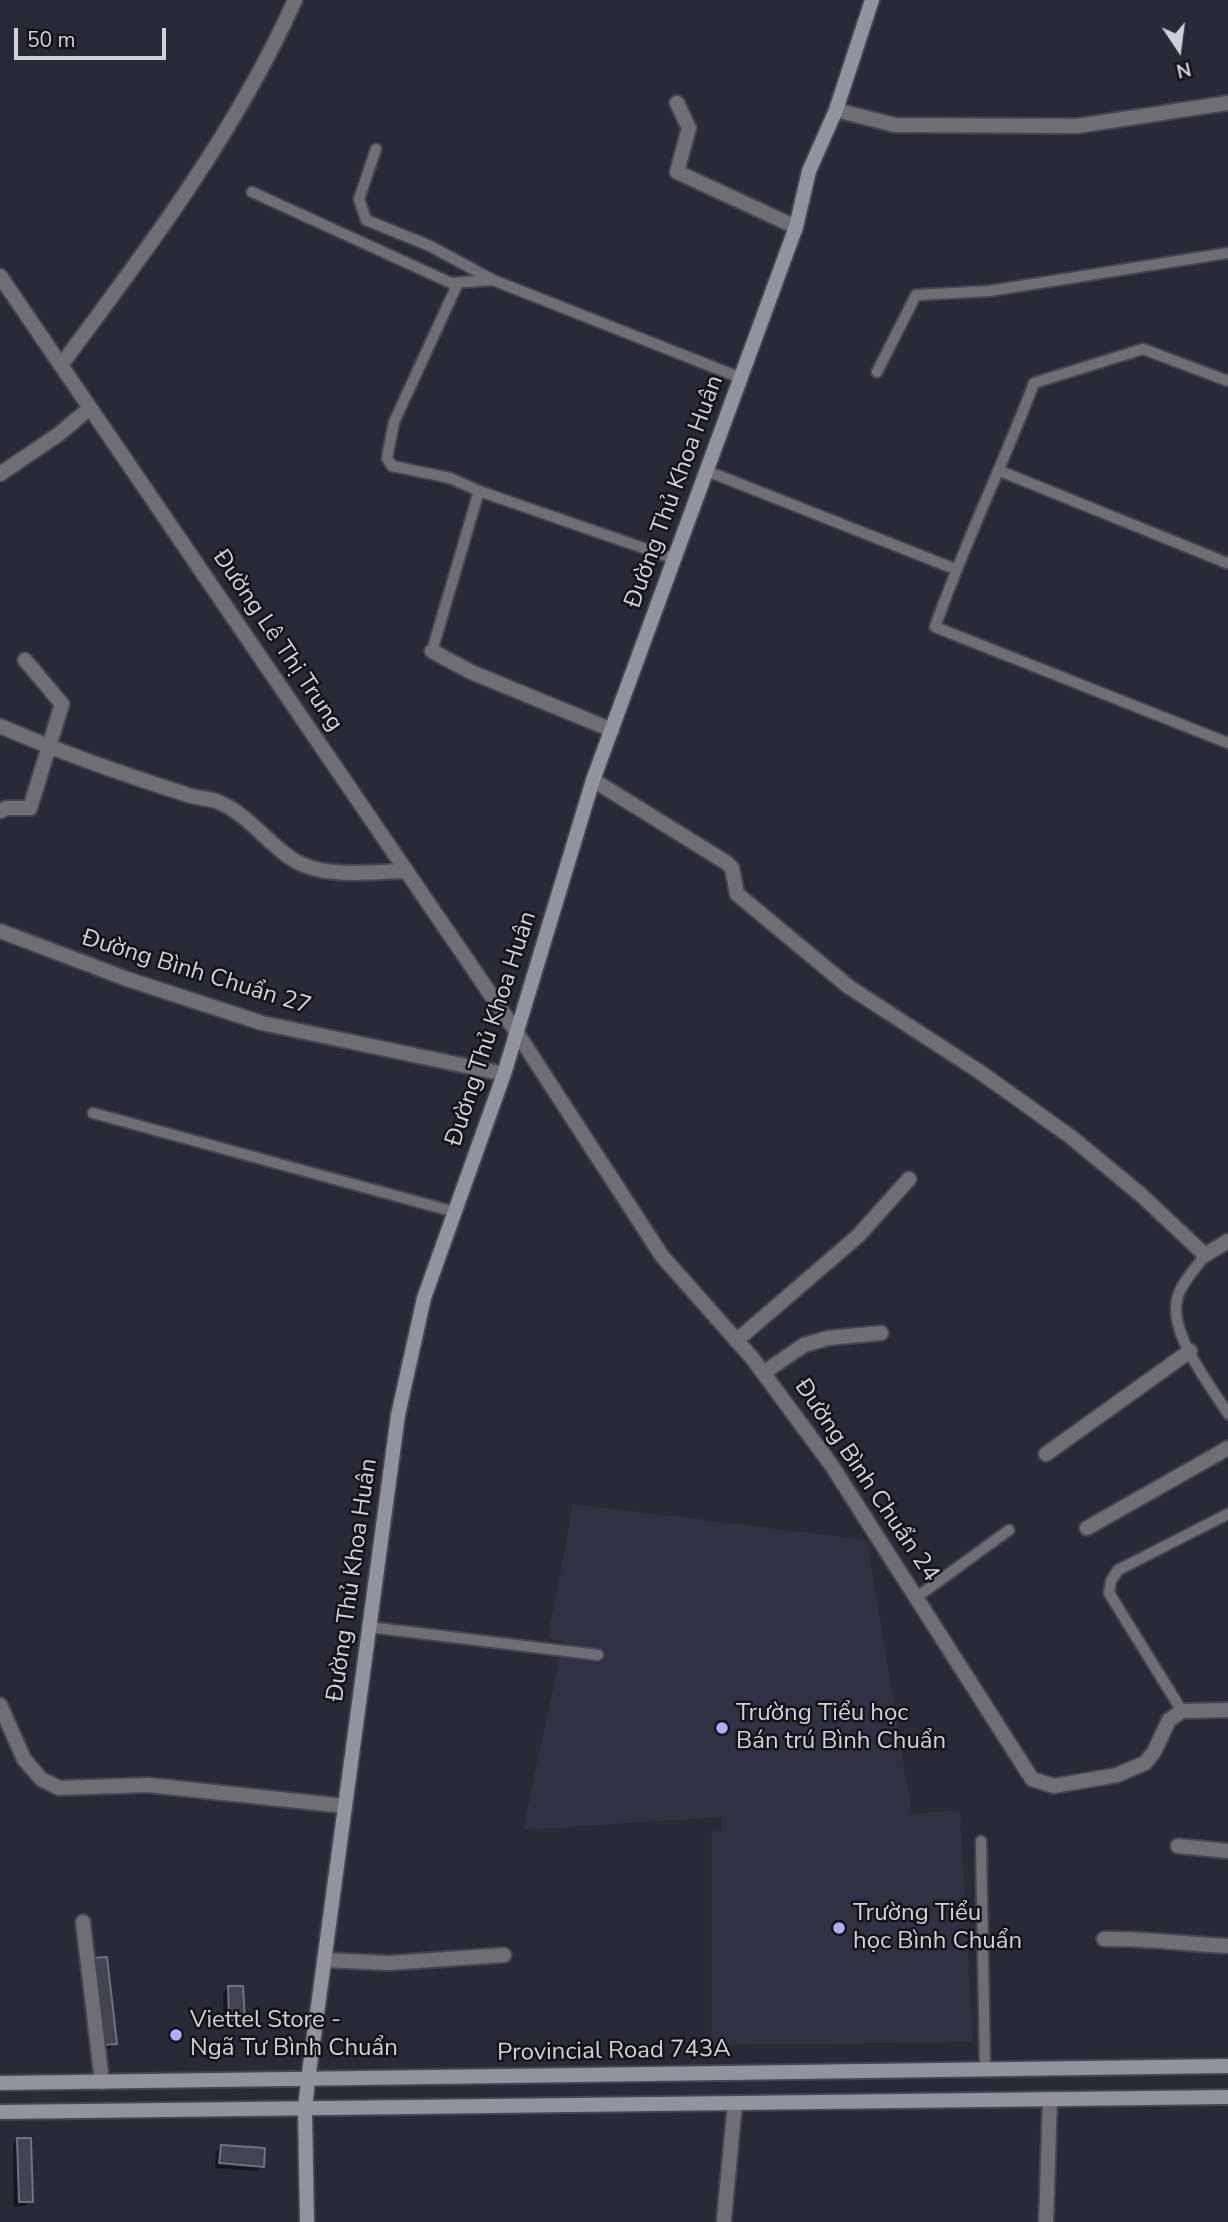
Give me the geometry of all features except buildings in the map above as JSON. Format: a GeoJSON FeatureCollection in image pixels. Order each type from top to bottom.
{"type":"FeatureCollection","features":[{"type":"Feature","properties":{"kind":"main road","name":"Đường Thủ Khoa Huân"},"geometry":{"type":"LineString","coordinates":[[307,2222],[305,2109],[308,2080],[398,1415],[424,1298],[505,1074],[593,780],[796,227],[809,171],[836,110],[872,0]]}},
{"type":"Feature","properties":{"kind":"main road","name":"Provincial Road 743A"},"geometry":{"type":"LineString","coordinates":[[0,2082],[1228,2066]]}},
{"type":"Feature","properties":{"kind":"main road"},"geometry":{"type":"LineString","coordinates":[[0,2112],[1228,2097]]}},
{"type":"Feature","properties":{"kind":"street"},"geometry":{"type":"LineString","coordinates":[[61,365],[178,204],[225,129],[295,0]]}},
{"type":"Feature","properties":{"kind":"street"},"geometry":{"type":"LineString","coordinates":[[677,103],[689,128],[677,172],[796,227]]}},
{"type":"Feature","properties":{"kind":"street"},"geometry":{"type":"LineString","coordinates":[[836,110],[895,125],[1077,126],[1228,103]]}},
{"type":"Feature","properties":{"kind":"street","name":"Đường Lê Thị Trung"},"geometry":{"type":"LineString","coordinates":[[0,276],[517,1033]]}},
{"type":"Feature","properties":{"kind":"street"},"geometry":{"type":"LineString","coordinates":[[0,474],[59,434],[90,408]]}},
{"type":"Feature","properties":{"kind":"street"},"geometry":{"type":"LineString","coordinates":[[432,651],[471,672],[612,730]]}},
{"type":"Feature","properties":{"kind":"street"},"geometry":{"type":"LineString","coordinates":[[0,811],[7,808],[30,808],[62,704],[25,660]]}},
{"type":"Feature","properties":{"kind":"street"},"geometry":{"type":"LineString","coordinates":[[0,726],[50,748],[193,797],[216,801],[258,829],[292,859],[312,869],[406,871]]}},
{"type":"Feature","properties":{"kind":"street"},"geometry":{"type":"LineString","coordinates":[[593,780],[727,863],[732,868],[737,894],[849,987],[980,1072],[1071,1137],[1140,1194],[1205,1255],[1228,1241]]}},
{"type":"Feature","properties":{"kind":"street","name":"Đường Bình Chuẩn 27"},"geometry":{"type":"LineString","coordinates":[[0,931],[127,979],[262,1023],[505,1074]]}},
{"type":"Feature","properties":{"kind":"street","name":"Đường Bình Chuẩn 24"},"geometry":{"type":"LineString","coordinates":[[517,1033],[662,1256],[763,1373],[832,1466],[1032,1779],[1054,1786],[1088,1782],[1117,1775],[1144,1763],[1154,1752],[1169,1720],[1182,1711]]}},
{"type":"Feature","properties":{"kind":"street"},"geometry":{"type":"LineString","coordinates":[[737,1341],[858,1236],[909,1179]]}},
{"type":"Feature","properties":{"kind":"street"},"geometry":{"type":"LineString","coordinates":[[763,1373],[804,1345],[828,1338],[881,1333]]}},
{"type":"Feature","properties":{"kind":"street"},"geometry":{"type":"LineString","coordinates":[[1046,1454],[1190,1351]]}},
{"type":"Feature","properties":{"kind":"street"},"geometry":{"type":"LineString","coordinates":[[1087,1528],[1228,1448]]}},
{"type":"Feature","properties":{"kind":"street"},"geometry":{"type":"LineString","coordinates":[[0,1705],[24,1759],[41,1779],[59,1788],[148,1785],[345,1805]]}},
{"type":"Feature","properties":{"kind":"street"},"geometry":{"type":"LineString","coordinates":[[1182,1711],[1228,1710]]}},
{"type":"Feature","properties":{"kind":"street"},"geometry":{"type":"LineString","coordinates":[[1178,1846],[1228,1851]]}},
{"type":"Feature","properties":{"kind":"street"},"geometry":{"type":"LineString","coordinates":[[83,1922],[102,2082]]}},
{"type":"Feature","properties":{"kind":"street"},"geometry":{"type":"LineString","coordinates":[[1104,1939],[1152,1938],[1185,1944],[1228,1946]]}},
{"type":"Feature","properties":{"kind":"street"},"geometry":{"type":"LineString","coordinates":[[324,1959],[389,1963],[504,1955]]}},
{"type":"Feature","properties":{"kind":"street"},"geometry":{"type":"LineString","coordinates":[[1046,2222],[1050,2099]]}},
{"type":"Feature","properties":{"kind":"street"},"geometry":{"type":"LineString","coordinates":[[724,2219],[735,2103]]}},
{"type":"Feature","properties":{"kind":"lane"},"geometry":{"type":"LineString","coordinates":[[376,149],[359,199],[366,220],[430,246],[493,280],[741,378]]}},
{"type":"Feature","properties":{"kind":"lane"},"geometry":{"type":"LineString","coordinates":[[252,191],[451,283],[493,280]]}},
{"type":"Feature","properties":{"kind":"lane"},"geometry":{"type":"LineString","coordinates":[[877,372],[916,295],[989,291],[1228,253]]}},
{"type":"Feature","properties":{"kind":"lane"},"geometry":{"type":"LineString","coordinates":[[458,283],[394,422],[387,458],[391,466],[450,478],[675,559]]}},
{"type":"Feature","properties":{"kind":"lane"},"geometry":{"type":"LineString","coordinates":[[1228,382],[1143,349],[1034,383],[1000,471],[955,569],[935,627],[1228,743]]}},
{"type":"Feature","properties":{"kind":"lane"},"geometry":{"type":"LineString","coordinates":[[707,471],[955,569]]}},
{"type":"Feature","properties":{"kind":"lane"},"geometry":{"type":"LineString","coordinates":[[1000,471],[1227,563]]}},
{"type":"Feature","properties":{"kind":"lane"},"geometry":{"type":"LineString","coordinates":[[432,651],[480,491]]}},
{"type":"Feature","properties":{"kind":"lane"},"geometry":{"type":"LineString","coordinates":[[93,1113],[455,1212]]}},
{"type":"Feature","properties":{"kind":"lane"},"geometry":{"type":"LineString","coordinates":[[1205,1255],[1178,1294],[1174,1313],[1179,1332],[1228,1414]]}},
{"type":"Feature","properties":{"kind":"lane"},"geometry":{"type":"LineString","coordinates":[[1182,1711],[1109,1593],[1111,1581],[1118,1570],[1228,1514]]}},
{"type":"Feature","properties":{"kind":"lane"},"geometry":{"type":"LineString","coordinates":[[917,1597],[1009,1530]]}},
{"type":"Feature","properties":{"kind":"lane"},"geometry":{"type":"LineString","coordinates":[[369,1627],[598,1655]]}},
{"type":"Feature","properties":{"kind":"lane"},"geometry":{"type":"LineString","coordinates":[[981,1840],[985,2069]]}},
{"type":"Feature","properties":{"kind":"shaded area","name":"Trường Tiểu học Bán trú Bình Chuẩn"},"geometry":{"type":"Polygon","coordinates":[[[573,1504],[867,1540],[912,1814],[960,1810],[973,2042],[711,2045],[711,1832],[721,1831],[721,1817],[523,1830],[563,1642],[548,1638],[573,1504]]]}},
{"type":"Feature","properties":{"kind":"place","name":"Trường Tiểu học Bán trú Bình Chuẩn"},"geometry":{"type":"Point","coordinates":[722,1728]}},
{"type":"Feature","properties":{"kind":"place","name":"Trường Tiểu học Bình Chuẩn"},"geometry":{"type":"Point","coordinates":[839,1928]}},
{"type":"Feature","properties":{"kind":"place","name":"Viettel Store - Ngã Tư Bình Chuẩn"},"geometry":{"type":"Point","coordinates":[176,2035]}}]}
